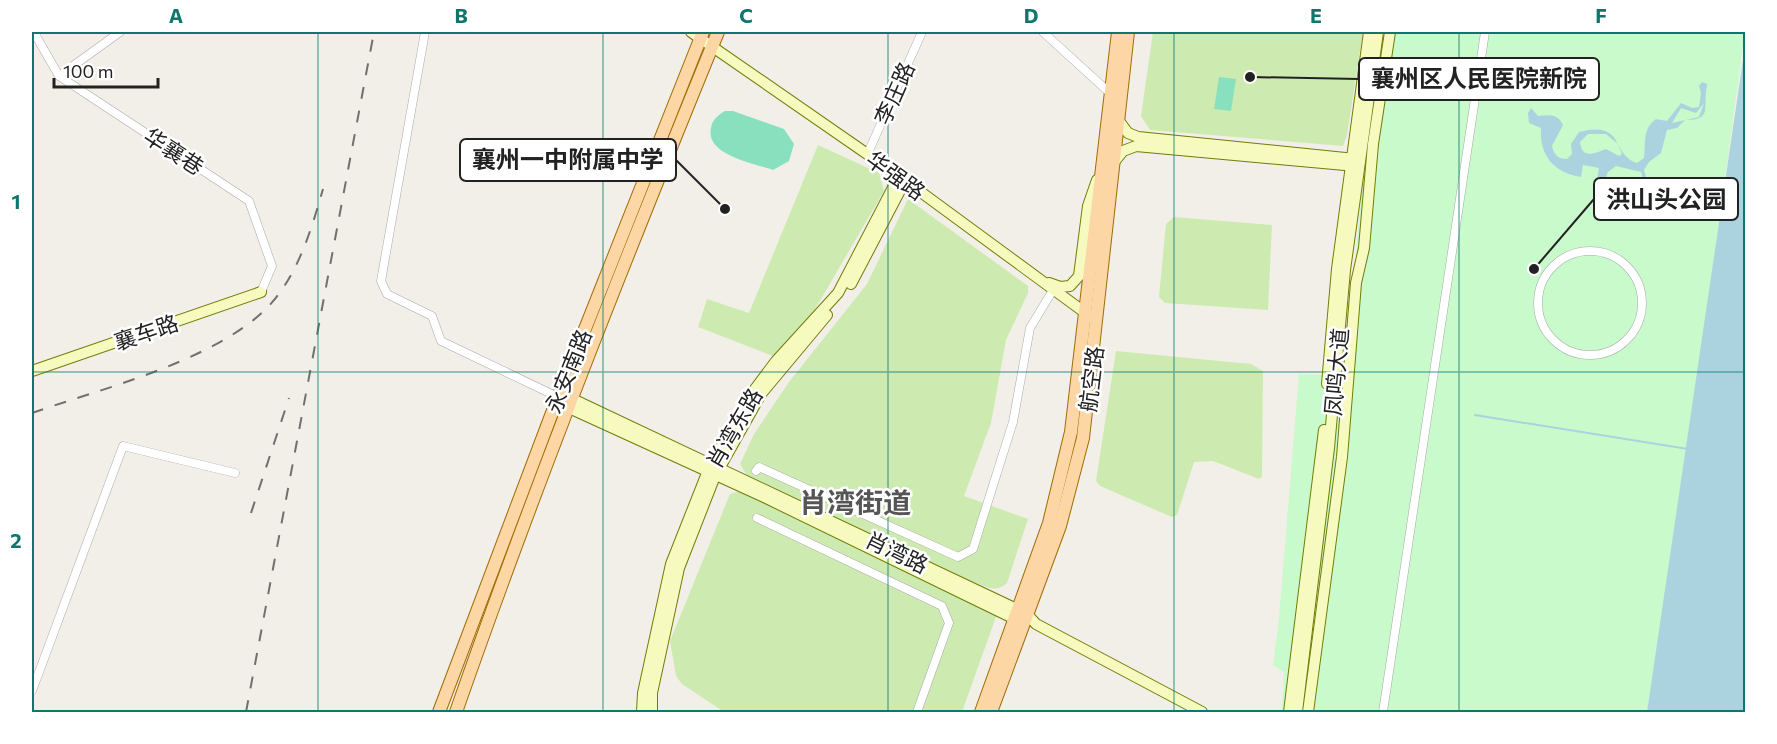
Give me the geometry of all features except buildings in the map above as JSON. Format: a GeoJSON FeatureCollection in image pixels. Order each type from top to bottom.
{"type":"FeatureCollection","features":[{"type":"Feature","properties":{"kind":"main road","name":"永安南路"},"geometry":{"type":"LineString","coordinates":[[456,712],[507,567],[570,403],[718,32]]}},
{"type":"Feature","properties":{"kind":"main road","name":"航空路"},"geometry":{"type":"LineString","coordinates":[[991,712],[1060,526],[1081,449],[1098,323],[1109,164],[1111,94],[1118,32]]}},
{"type":"Feature","properties":{"kind":"main road","name":"航空路"},"geometry":{"type":"LineString","coordinates":[[981,712],[1024,618],[1071,432],[1086,312],[1109,164],[1119,121],[1128,32]]}},
{"type":"Feature","properties":{"kind":"main road","name":"永安南路"},"geometry":{"type":"LineString","coordinates":[[439,712],[698,34]]}},
{"type":"Feature","properties":{"kind":"street","name":"华襄巷"},"geometry":{"type":"LineString","coordinates":[[37,32],[36,36],[59,76],[249,201],[272,266],[261,292]]}},
{"type":"Feature","properties":{"kind":"street"},"geometry":{"type":"LineString","coordinates":[[59,76],[120,32]]}},
{"type":"Feature","properties":{"kind":"street"},"geometry":{"type":"LineString","coordinates":[[425,32],[381,281],[387,294],[432,316],[441,341],[558,397]]}},
{"type":"Feature","properties":{"kind":"street","name":"李庄路"},"geometry":{"type":"LineString","coordinates":[[867,154],[922,32]]}},
{"type":"Feature","properties":{"kind":"street"},"geometry":{"type":"LineString","coordinates":[[1043,32],[1111,94]]}},
{"type":"Feature","properties":{"kind":"street","name":"凤鸣大道"},"geometry":{"type":"LineString","coordinates":[[1297,712],[1369,32]]}},
{"type":"Feature","properties":{"kind":"street","name":"凤鸣大道"},"geometry":{"type":"LineString","coordinates":[[1354,162],[1378,32]]}},
{"type":"Feature","properties":{"kind":"street"},"geometry":{"type":"LineString","coordinates":[[1308,712],[1345,421],[1356,283],[1364,248],[1373,144],[1390,32]]}},
{"type":"Feature","properties":{"kind":"street"},"geometry":{"type":"LineString","coordinates":[[1383,712],[1485,32]]}},
{"type":"Feature","properties":{"kind":"street","name":"华强路"},"geometry":{"type":"LineString","coordinates":[[698,34],[902,179],[1098,323]]}},
{"type":"Feature","properties":{"kind":"street"},"geometry":{"type":"LineString","coordinates":[[1119,121],[1128,133],[1138,138],[1354,162]]}},
{"type":"Feature","properties":{"kind":"street"},"geometry":{"type":"LineString","coordinates":[[1037,279],[1060,287],[1075,283],[1079,276],[1088,206],[1109,164],[1123,151],[1136,146],[1354,162]]}},
{"type":"Feature","properties":{"kind":"street","name":"肖湾东路"},"geometry":{"type":"LineString","coordinates":[[642,712],[643,693],[671,564],[713,469],[761,394],[841,299],[854,279],[902,179]]}},
{"type":"Feature","properties":{"kind":"street"},"geometry":{"type":"LineString","coordinates":[[1583,251],[1599,251],[1616,258],[1630,269],[1639,285],[1642,303],[1639,321],[1630,337],[1616,349],[1599,355],[1573,353],[1550,338],[1540,323],[1537,308],[1538,293],[1544,278],[1554,265],[1567,255],[1583,251]]}},
{"type":"Feature","properties":{"kind":"street"},"geometry":{"type":"LineString","coordinates":[[756,471],[759,467],[958,557],[973,549],[1013,422],[1030,328],[1053,290]]}},
{"type":"Feature","properties":{"kind":"street","name":"襄车路"},"geometry":{"type":"LineString","coordinates":[[32,371],[261,292]]}},
{"type":"Feature","properties":{"kind":"street","name":"肖湾路"},"geometry":{"type":"LineString","coordinates":[[558,397],[1024,618],[1202,712]]}},
{"type":"Feature","properties":{"kind":"street","name":"凤鸣大道"},"geometry":{"type":"LineString","coordinates":[[1289,712],[1328,418]]}},
{"type":"Feature","properties":{"kind":"street"},"geometry":{"type":"LineString","coordinates":[[32,691],[123,446],[235,473]]}},
{"type":"Feature","properties":{"kind":"street","name":"肖湾东路"},"geometry":{"type":"LineString","coordinates":[[652,712],[652,693],[679,568],[713,469]]}},
{"type":"Feature","properties":{"kind":"street"},"geometry":{"type":"LineString","coordinates":[[758,518],[942,606],[949,623],[917,712]]}},
{"type":"Feature","properties":{"kind":"green space"},"geometry":{"type":"Polygon","coordinates":[[[1153,32],[1363,32],[1347,135],[1343,146],[1150,130],[1141,116],[1153,32]]]}},
{"type":"Feature","properties":{"kind":"green space"},"geometry":{"type":"Polygon","coordinates":[[[1385,32],[1745,32],[1688,449],[1647,712],[1282,712],[1284,672],[1273,665],[1299,374],[1345,376],[1364,165],[1385,32]]]}},
{"type":"Feature","properties":{"kind":"green space"},"geometry":{"type":"Polygon","coordinates":[[[1219,77],[1236,79],[1231,111],[1214,109],[1219,77]]]}},
{"type":"Feature","properties":{"kind":"green space"},"geometry":{"type":"Polygon","coordinates":[[[725,111],[733,111],[784,129],[794,144],[789,161],[773,170],[743,161],[715,145],[711,137],[711,128],[716,118],[725,111]]]}},
{"type":"Feature","properties":{"kind":"green space"},"geometry":{"type":"Polygon","coordinates":[[[818,145],[879,173],[884,191],[814,311],[773,356],[698,327],[707,299],[749,313],[818,145]]]}},
{"type":"Feature","properties":{"kind":"green space"},"geometry":{"type":"Polygon","coordinates":[[[908,199],[1028,286],[1028,293],[1006,340],[991,423],[964,496],[1028,519],[1007,583],[995,589],[973,582],[747,476],[740,464],[754,434],[789,382],[867,284],[908,199]]]}},
{"type":"Feature","properties":{"kind":"green space"},"geometry":{"type":"Polygon","coordinates":[[[1174,217],[1272,225],[1268,310],[1165,303],[1159,297],[1166,224],[1174,217]]]}},
{"type":"Feature","properties":{"kind":"green space"},"geometry":{"type":"Polygon","coordinates":[[[1116,351],[1251,364],[1263,371],[1262,477],[1259,479],[1213,461],[1194,462],[1177,515],[1172,517],[1100,486],[1096,481],[1116,351]]]}},
{"type":"Feature","properties":{"kind":"green space"},"geometry":{"type":"Polygon","coordinates":[[[743,490],[997,614],[962,712],[724,712],[682,684],[676,676],[670,641],[730,494],[743,490]]]}},
{"type":"Feature","properties":{"kind":"water"},"geometry":{"type":"Polygon","coordinates":[[[1745,46],[1745,712],[1647,712],[1745,46]]]}},
{"type":"Feature","properties":{"kind":"water"},"geometry":{"type":"Polygon","coordinates":[[[1702,82],[1707,84],[1703,115],[1700,118],[1686,120],[1699,117],[1704,103],[1696,113],[1681,108],[1672,123],[1685,120],[1677,128],[1667,130],[1661,153],[1649,162],[1644,170],[1646,177],[1643,178],[1641,172],[1616,166],[1608,172],[1601,190],[1597,180],[1599,168],[1583,165],[1581,177],[1571,175],[1556,167],[1546,154],[1541,138],[1541,128],[1529,123],[1528,113],[1531,108],[1538,116],[1552,116],[1561,121],[1563,125],[1552,146],[1555,154],[1561,158],[1567,159],[1572,154],[1571,144],[1579,132],[1594,130],[1611,134],[1616,140],[1623,153],[1637,163],[1644,158],[1648,127],[1656,119],[1667,121],[1681,103],[1692,108],[1699,107],[1701,93],[1699,86],[1702,82]],[[1588,134],[1580,142],[1581,148],[1586,153],[1606,149],[1619,156],[1622,154],[1618,144],[1606,134],[1588,134]]]}},
{"type":"Feature","properties":{"kind":"waterway"},"geometry":{"type":"LineString","coordinates":[[1475,415],[1688,449]]}},
{"type":"Feature","properties":{"kind":"railway"},"geometry":{"type":"LineString","coordinates":[[246,712],[374,32]]}},
{"type":"Feature","properties":{"kind":"railway"},"geometry":{"type":"LineString","coordinates":[[32,413],[179,362],[234,334],[257,317],[282,290],[291,275],[313,224],[323,189]]}},
{"type":"Feature","properties":{"kind":"railway"},"geometry":{"type":"LineString","coordinates":[[251,513],[289,398]]}},
{"type":"Feature","properties":{"kind":"place","name":"襄州区人民医院新院"},"geometry":{"type":"Point","coordinates":[1250,77]}},
{"type":"Feature","properties":{"kind":"place","name":"襄州一中附属中学"},"geometry":{"type":"Point","coordinates":[725,209]}},
{"type":"Feature","properties":{"kind":"place","name":"洪山头公园"},"geometry":{"type":"Point","coordinates":[1534,269]}},
{"type":"Feature","properties":{"kind":"district","name":"肖湾街道"},"geometry":{"type":"Point","coordinates":[855,502]}}]}
